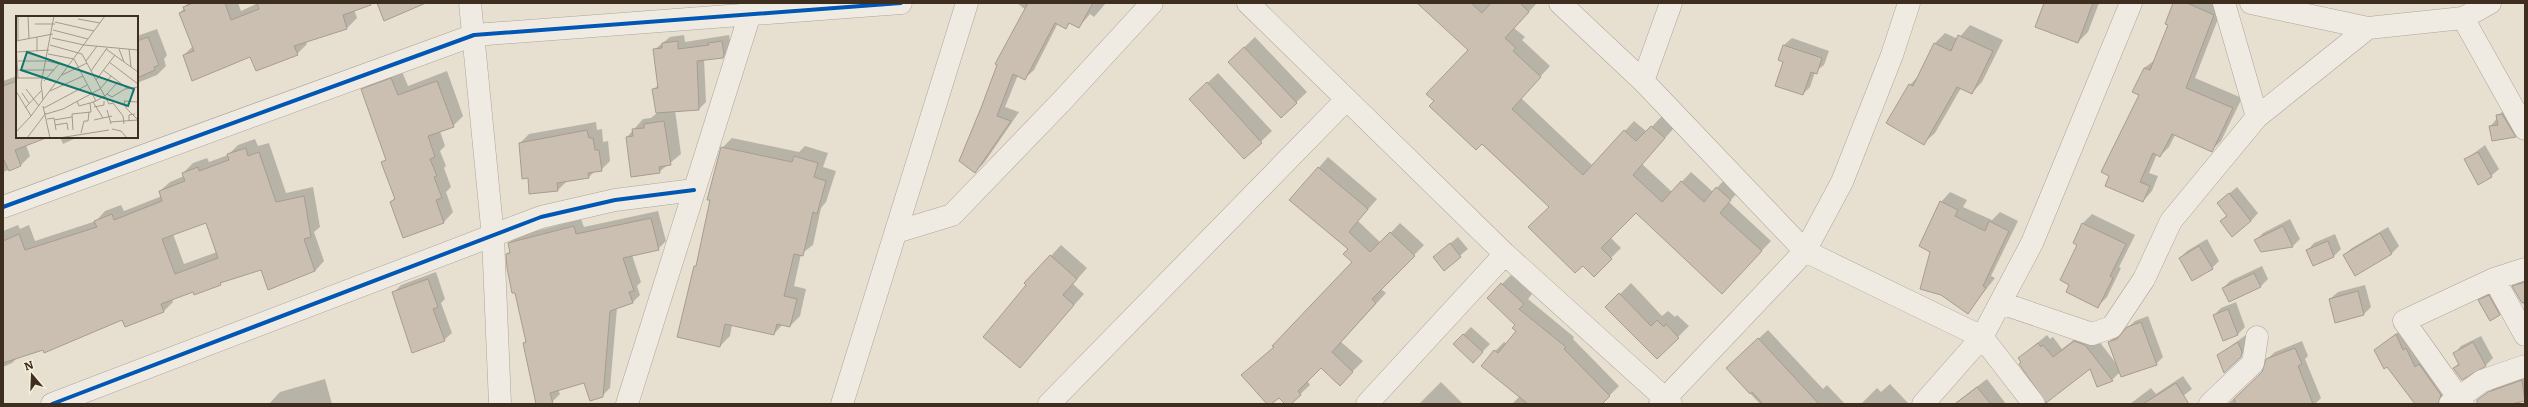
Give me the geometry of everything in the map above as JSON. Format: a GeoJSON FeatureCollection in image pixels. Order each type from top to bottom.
{"type":"FeatureCollection","features":[{"type":"Feature","properties":{"kind":"street"},"geometry":{"type":"LineString","coordinates":[[470,3],[493,238],[500,404]]}},
{"type":"Feature","properties":{"kind":"street"},"geometry":{"type":"LineString","coordinates":[[3,207],[474,35],[901,3]]}},
{"type":"Feature","properties":{"kind":"street"},"geometry":{"type":"LineString","coordinates":[[842,404],[967,3]]}},
{"type":"Feature","properties":{"kind":"street"},"geometry":{"type":"LineString","coordinates":[[896,232],[952,215],[1061,102],[1152,3]]}},
{"type":"Feature","properties":{"kind":"street"},"geometry":{"type":"LineString","coordinates":[[1248,3],[1505,254],[1666,402],[1805,251],[1842,182],[1892,55],[1909,3]]}},
{"type":"Feature","properties":{"kind":"street"},"geometry":{"type":"LineString","coordinates":[[1560,3],[1643,81],[1805,251],[1982,337],[2034,404]]}},
{"type":"Feature","properties":{"kind":"street"},"geometry":{"type":"LineString","coordinates":[[1643,81],[1671,3]]}},
{"type":"Feature","properties":{"kind":"street"},"geometry":{"type":"LineString","coordinates":[[1923,404],[1982,337],[2001,303],[2032,243],[2131,3]]}},
{"type":"Feature","properties":{"kind":"street"},"geometry":{"type":"LineString","coordinates":[[2224,3],[2256,117]]}},
{"type":"Feature","properties":{"kind":"street"},"geometry":{"type":"LineString","coordinates":[[2251,3],[2368,28],[2463,18],[2490,3]]}},
{"type":"Feature","properties":{"kind":"street"},"geometry":{"type":"LineString","coordinates":[[626,404],[750,14]]}},
{"type":"Feature","properties":{"kind":"street"},"geometry":{"type":"LineString","coordinates":[[2463,18],[2525,129]]}},
{"type":"Feature","properties":{"kind":"street"},"geometry":{"type":"LineString","coordinates":[[2001,303],[2092,334],[2112,327],[2144,279],[2171,221],[2256,117],[2368,28]]}},
{"type":"Feature","properties":{"kind":"street"},"geometry":{"type":"LineString","coordinates":[[1049,404],[1346,100]]}},
{"type":"Feature","properties":{"kind":"street"},"geometry":{"type":"LineString","coordinates":[[52,404],[548,216],[615,200],[694,190]]}},
{"type":"Feature","properties":{"kind":"street"},"geometry":{"type":"LineString","coordinates":[[1367,404],[1505,254]]}},
{"type":"Feature","properties":{"kind":"street"},"geometry":{"type":"LineString","coordinates":[[2525,269],[2494,279],[2404,321],[2457,402],[2482,381],[2525,366]]}},
{"type":"Feature","properties":{"kind":"street"},"geometry":{"type":"LineString","coordinates":[[2494,279],[2525,335]]}},
{"type":"Feature","properties":{"kind":"street"},"geometry":{"type":"LineString","coordinates":[[2210,404],[2253,363],[2257,337]]}},
{"type":"Feature","properties":{"kind":"building"},"geometry":{"type":"Polygon","coordinates":[[[193,3],[225,3],[231,20],[259,9],[257,3],[371,3],[371,5],[343,15],[347,29],[294,46],[298,55],[256,71],[250,57],[192,81],[183,55],[194,51],[179,13],[185,11],[183,7],[193,3]]]}},
{"type":"Feature","properties":{"kind":"building"},"geometry":{"type":"Polygon","coordinates":[[[377,3],[426,3],[384,21],[377,3]]]}},
{"type":"Feature","properties":{"kind":"building"},"geometry":{"type":"Polygon","coordinates":[[[1028,3],[1093,3],[1079,28],[1069,23],[1066,29],[1055,23],[1025,80],[1013,74],[997,116],[1011,121],[975,173],[959,161],[997,65],[995,64],[1028,3]]]}},
{"type":"Feature","properties":{"kind":"building"},"geometry":{"type":"Polygon","coordinates":[[[1417,3],[1471,3],[1482,13],[1491,3],[1520,3],[1529,12],[1505,38],[1516,48],[1513,51],[1541,77],[1512,109],[1583,175],[1624,130],[1636,141],[1651,126],[1665,138],[1633,175],[1662,202],[1681,181],[1704,202],[1716,187],[1731,200],[1720,213],[1762,251],[1722,294],[1636,213],[1601,248],[1612,259],[1594,277],[1583,266],[1575,273],[1528,227],[1549,207],[1482,144],[1476,150],[1429,106],[1434,101],[1426,94],[1468,50],[1417,3]]]}},
{"type":"Feature","properties":{"kind":"building"},"geometry":{"type":"Polygon","coordinates":[[[2044,3],[2093,3],[2078,43],[2035,27],[2044,3]]]}},
{"type":"Feature","properties":{"kind":"building"},"geometry":{"type":"Polygon","coordinates":[[[2173,3],[2187,3],[2214,15],[2186,88],[2233,108],[2212,152],[2172,134],[2160,157],[2153,153],[2140,182],[2150,186],[2143,202],[2105,186],[2109,176],[2101,172],[2139,95],[2132,92],[2144,68],[2150,70],[2168,25],[2165,24],[2173,3]]]}},
{"type":"Feature","properties":{"kind":"building"},"geometry":{"type":"Polygon","coordinates":[[[1958,35],[1993,51],[1972,94],[1957,87],[1924,145],[1886,123],[1909,84],[1913,86],[1934,43],[1951,51],[1958,35]]]}},
{"type":"Feature","properties":{"kind":"building"},"geometry":{"type":"Polygon","coordinates":[[[148,37],[159,65],[154,67],[155,70],[138,78],[138,41],[148,37]]]}},
{"type":"Feature","properties":{"kind":"building"},"geometry":{"type":"Polygon","coordinates":[[[678,41],[678,49],[709,45],[708,43],[722,41],[724,55],[723,58],[697,61],[699,110],[656,113],[652,89],[658,88],[653,49],[662,48],[662,43],[678,41]]]}},
{"type":"Feature","properties":{"kind":"building"},"geometry":{"type":"Polygon","coordinates":[[[1783,45],[1822,58],[1817,74],[1811,72],[1803,95],[1775,86],[1783,62],[1778,60],[1783,45]]]}},
{"type":"Feature","properties":{"kind":"building"},"geometry":{"type":"Polygon","coordinates":[[[1244,47],[1297,103],[1281,118],[1228,62],[1244,47]]]}},
{"type":"Feature","properties":{"kind":"building"},"geometry":{"type":"Polygon","coordinates":[[[391,78],[398,95],[437,81],[454,127],[428,136],[435,157],[430,159],[437,176],[434,177],[442,198],[436,200],[444,223],[403,238],[390,202],[395,199],[381,162],[386,160],[361,89],[391,78]]]}},
{"type":"Feature","properties":{"kind":"building"},"geometry":{"type":"Polygon","coordinates":[[[16,81],[16,138],[46,138],[15,150],[21,166],[9,171],[3,158],[3,86],[16,81]]]}},
{"type":"Feature","properties":{"kind":"building"},"geometry":{"type":"Polygon","coordinates":[[[1207,82],[1262,143],[1244,159],[1189,99],[1207,82]]]}},
{"type":"Feature","properties":{"kind":"building"},"geometry":{"type":"Polygon","coordinates":[[[2502,114],[2516,137],[2492,141],[2489,126],[2498,125],[2496,115],[2502,114]]]}},
{"type":"Feature","properties":{"kind":"building"},"geometry":{"type":"Polygon","coordinates":[[[664,121],[671,165],[659,167],[660,173],[631,177],[626,137],[633,136],[632,129],[644,128],[644,124],[664,121]]]}},
{"type":"Feature","properties":{"kind":"building"},"geometry":{"type":"Polygon","coordinates":[[[587,130],[589,138],[593,138],[595,150],[599,150],[602,171],[588,173],[589,178],[557,183],[558,191],[529,194],[528,178],[522,179],[519,143],[587,130]]]}},
{"type":"Feature","properties":{"kind":"building"},"geometry":{"type":"Polygon","coordinates":[[[721,147],[792,162],[794,156],[818,163],[814,177],[826,181],[817,214],[813,212],[803,256],[794,254],[784,296],[797,299],[790,327],[777,324],[774,335],[725,324],[720,347],[677,337],[694,266],[696,266],[710,200],[707,200],[721,147]]]}},
{"type":"Feature","properties":{"kind":"building"},"geometry":{"type":"Polygon","coordinates":[[[246,148],[248,156],[259,152],[276,202],[304,196],[311,237],[304,239],[315,271],[268,290],[261,270],[220,283],[221,285],[194,295],[193,292],[161,304],[164,312],[125,327],[122,320],[44,353],[43,350],[3,363],[3,241],[19,234],[25,250],[97,227],[94,221],[112,214],[114,220],[162,201],[159,191],[185,181],[182,173],[198,167],[199,171],[229,160],[227,154],[246,148]],[[206,223],[162,239],[175,274],[218,258],[206,223]]]}},
{"type":"Feature","properties":{"kind":"building"},"geometry":{"type":"Polygon","coordinates":[[[2478,152],[2492,177],[2478,185],[2464,159],[2478,152]]]}},
{"type":"Feature","properties":{"kind":"building"},"geometry":{"type":"Polygon","coordinates":[[[1318,167],[1368,209],[1349,232],[1370,252],[1390,232],[1415,256],[1372,299],[1376,303],[1332,352],[1353,372],[1340,386],[1321,368],[1298,391],[1301,395],[1291,404],[1285,404],[1279,398],[1271,404],[1267,404],[1241,375],[1274,347],[1272,346],[1352,262],[1343,254],[1348,249],[1289,200],[1318,167]]]}},
{"type":"Feature","properties":{"kind":"building"},"geometry":{"type":"Polygon","coordinates":[[[2229,193],[2251,221],[2232,237],[2220,221],[2227,216],[2217,203],[2229,193]]]}},
{"type":"Feature","properties":{"kind":"building"},"geometry":{"type":"Polygon","coordinates":[[[1940,201],[1958,210],[1955,216],[1985,231],[1989,221],[2009,231],[1983,286],[1986,288],[1968,314],[1941,295],[1920,289],[1930,252],[1919,246],[1940,201]]]}},
{"type":"Feature","properties":{"kind":"building"},"geometry":{"type":"Polygon","coordinates":[[[651,218],[659,250],[623,258],[634,291],[629,292],[633,303],[610,311],[603,397],[590,401],[584,383],[550,393],[553,404],[536,404],[523,343],[526,342],[515,293],[512,293],[507,268],[506,254],[510,253],[508,243],[574,226],[576,234],[651,218]]]}},
{"type":"Feature","properties":{"kind":"building"},"geometry":{"type":"Polygon","coordinates":[[[2082,223],[2126,244],[2110,276],[2113,278],[2098,308],[2066,292],[2069,285],[2060,280],[2077,245],[2073,243],[2082,223]]]}},
{"type":"Feature","properties":{"kind":"building"},"geometry":{"type":"Polygon","coordinates":[[[2283,226],[2293,247],[2261,252],[2254,240],[2283,226]]]}},
{"type":"Feature","properties":{"kind":"building"},"geometry":{"type":"Polygon","coordinates":[[[2380,233],[2392,254],[2355,276],[2343,255],[2380,233]]]}},
{"type":"Feature","properties":{"kind":"building"},"geometry":{"type":"Polygon","coordinates":[[[2328,241],[2334,257],[2313,266],[2306,250],[2328,241]]]}},
{"type":"Feature","properties":{"kind":"building"},"geometry":{"type":"Polygon","coordinates":[[[1450,243],[1461,257],[1444,271],[1433,257],[1450,243]]]}},
{"type":"Feature","properties":{"kind":"building"},"geometry":{"type":"Polygon","coordinates":[[[2199,246],[2213,269],[2192,281],[2179,258],[2199,246]]]}},
{"type":"Feature","properties":{"kind":"building"},"geometry":{"type":"Polygon","coordinates":[[[1050,255],[1077,279],[1063,295],[1074,305],[1020,368],[983,337],[1026,285],[1024,283],[1050,255]]]}},
{"type":"Feature","properties":{"kind":"building"},"geometry":{"type":"Polygon","coordinates":[[[2254,273],[2261,287],[2229,302],[2222,288],[2254,273]]]}},
{"type":"Feature","properties":{"kind":"building"},"geometry":{"type":"Polygon","coordinates":[[[428,279],[438,307],[433,309],[445,341],[412,353],[392,292],[428,279]]]}},
{"type":"Feature","properties":{"kind":"building"},"geometry":{"type":"Polygon","coordinates":[[[2525,282],[2525,302],[2522,303],[2512,286],[2525,282]]]}},
{"type":"Feature","properties":{"kind":"building"},"geometry":{"type":"Polygon","coordinates":[[[1501,283],[1524,304],[1519,309],[1566,347],[1564,349],[1610,396],[1602,404],[1528,404],[1481,366],[1494,350],[1498,353],[1516,331],[1512,328],[1515,325],[1487,298],[1501,283]]]}},
{"type":"Feature","properties":{"kind":"building"},"geometry":{"type":"Polygon","coordinates":[[[2358,291],[2364,315],[2335,323],[2329,299],[2358,291]]]}},
{"type":"Feature","properties":{"kind":"building"},"geometry":{"type":"Polygon","coordinates":[[[1619,293],[1651,326],[1657,320],[1664,327],[1666,324],[1679,338],[1657,359],[1605,307],[1619,293]]]}},
{"type":"Feature","properties":{"kind":"building"},"geometry":{"type":"Polygon","coordinates":[[[2489,295],[2500,315],[2490,321],[2478,300],[2489,295]]]}},
{"type":"Feature","properties":{"kind":"building"},"geometry":{"type":"Polygon","coordinates":[[[2228,309],[2238,335],[2223,341],[2213,315],[2228,309]]]}},
{"type":"Feature","properties":{"kind":"building"},"geometry":{"type":"Polygon","coordinates":[[[2141,322],[2157,365],[2121,377],[2108,342],[2117,339],[2127,327],[2141,322]]]}},
{"type":"Feature","properties":{"kind":"building"},"geometry":{"type":"Polygon","coordinates":[[[1463,334],[1483,352],[1473,363],[1453,344],[1463,334]]]}},
{"type":"Feature","properties":{"kind":"building"},"geometry":{"type":"Polygon","coordinates":[[[2396,334],[2403,350],[2406,348],[2415,367],[2419,364],[2441,395],[2438,404],[2415,404],[2387,367],[2384,369],[2374,350],[2396,334]]]}},
{"type":"Feature","properties":{"kind":"building"},"geometry":{"type":"Polygon","coordinates":[[[1758,338],[1819,404],[1763,404],[1752,392],[1750,394],[1726,368],[1758,338]]]}},
{"type":"Feature","properties":{"kind":"building"},"geometry":{"type":"Polygon","coordinates":[[[2074,341],[2085,345],[2113,381],[2097,387],[2090,369],[2046,403],[2019,364],[2021,362],[2018,358],[2038,343],[2041,347],[2043,345],[2053,357],[2074,341]]]}},
{"type":"Feature","properties":{"kind":"building"},"geometry":{"type":"Polygon","coordinates":[[[2238,342],[2242,352],[2241,357],[2224,373],[2217,355],[2238,342]]]}},
{"type":"Feature","properties":{"kind":"building"},"geometry":{"type":"Polygon","coordinates":[[[2473,342],[2486,366],[2462,380],[2453,368],[2459,365],[2453,353],[2473,342]]]}},
{"type":"Feature","properties":{"kind":"building"},"geometry":{"type":"Polygon","coordinates":[[[2295,348],[2302,364],[2298,366],[2313,404],[2236,404],[2234,399],[2262,372],[2266,359],[2295,348]]]}},
{"type":"Feature","properties":{"kind":"building"},"geometry":{"type":"Polygon","coordinates":[[[2522,380],[2525,401],[2511,404],[2477,404],[2477,400],[2488,392],[2522,380]]]}},
{"type":"Feature","properties":{"kind":"building"},"geometry":{"type":"Polygon","coordinates":[[[2176,383],[2189,404],[2143,404],[2176,383]]]}},
{"type":"Feature","properties":{"kind":"building"},"geometry":{"type":"Polygon","coordinates":[[[1977,387],[1991,404],[1955,404],[1977,387]]]}},
{"type":"Feature","properties":{"kind":"cycle path"},"geometry":{"type":"LineString","coordinates":[[3,207],[474,35],[901,3]]}},
{"type":"Feature","properties":{"kind":"cycle path"},"geometry":{"type":"LineString","coordinates":[[52,404],[541,217],[615,200],[694,190]]}}]}
